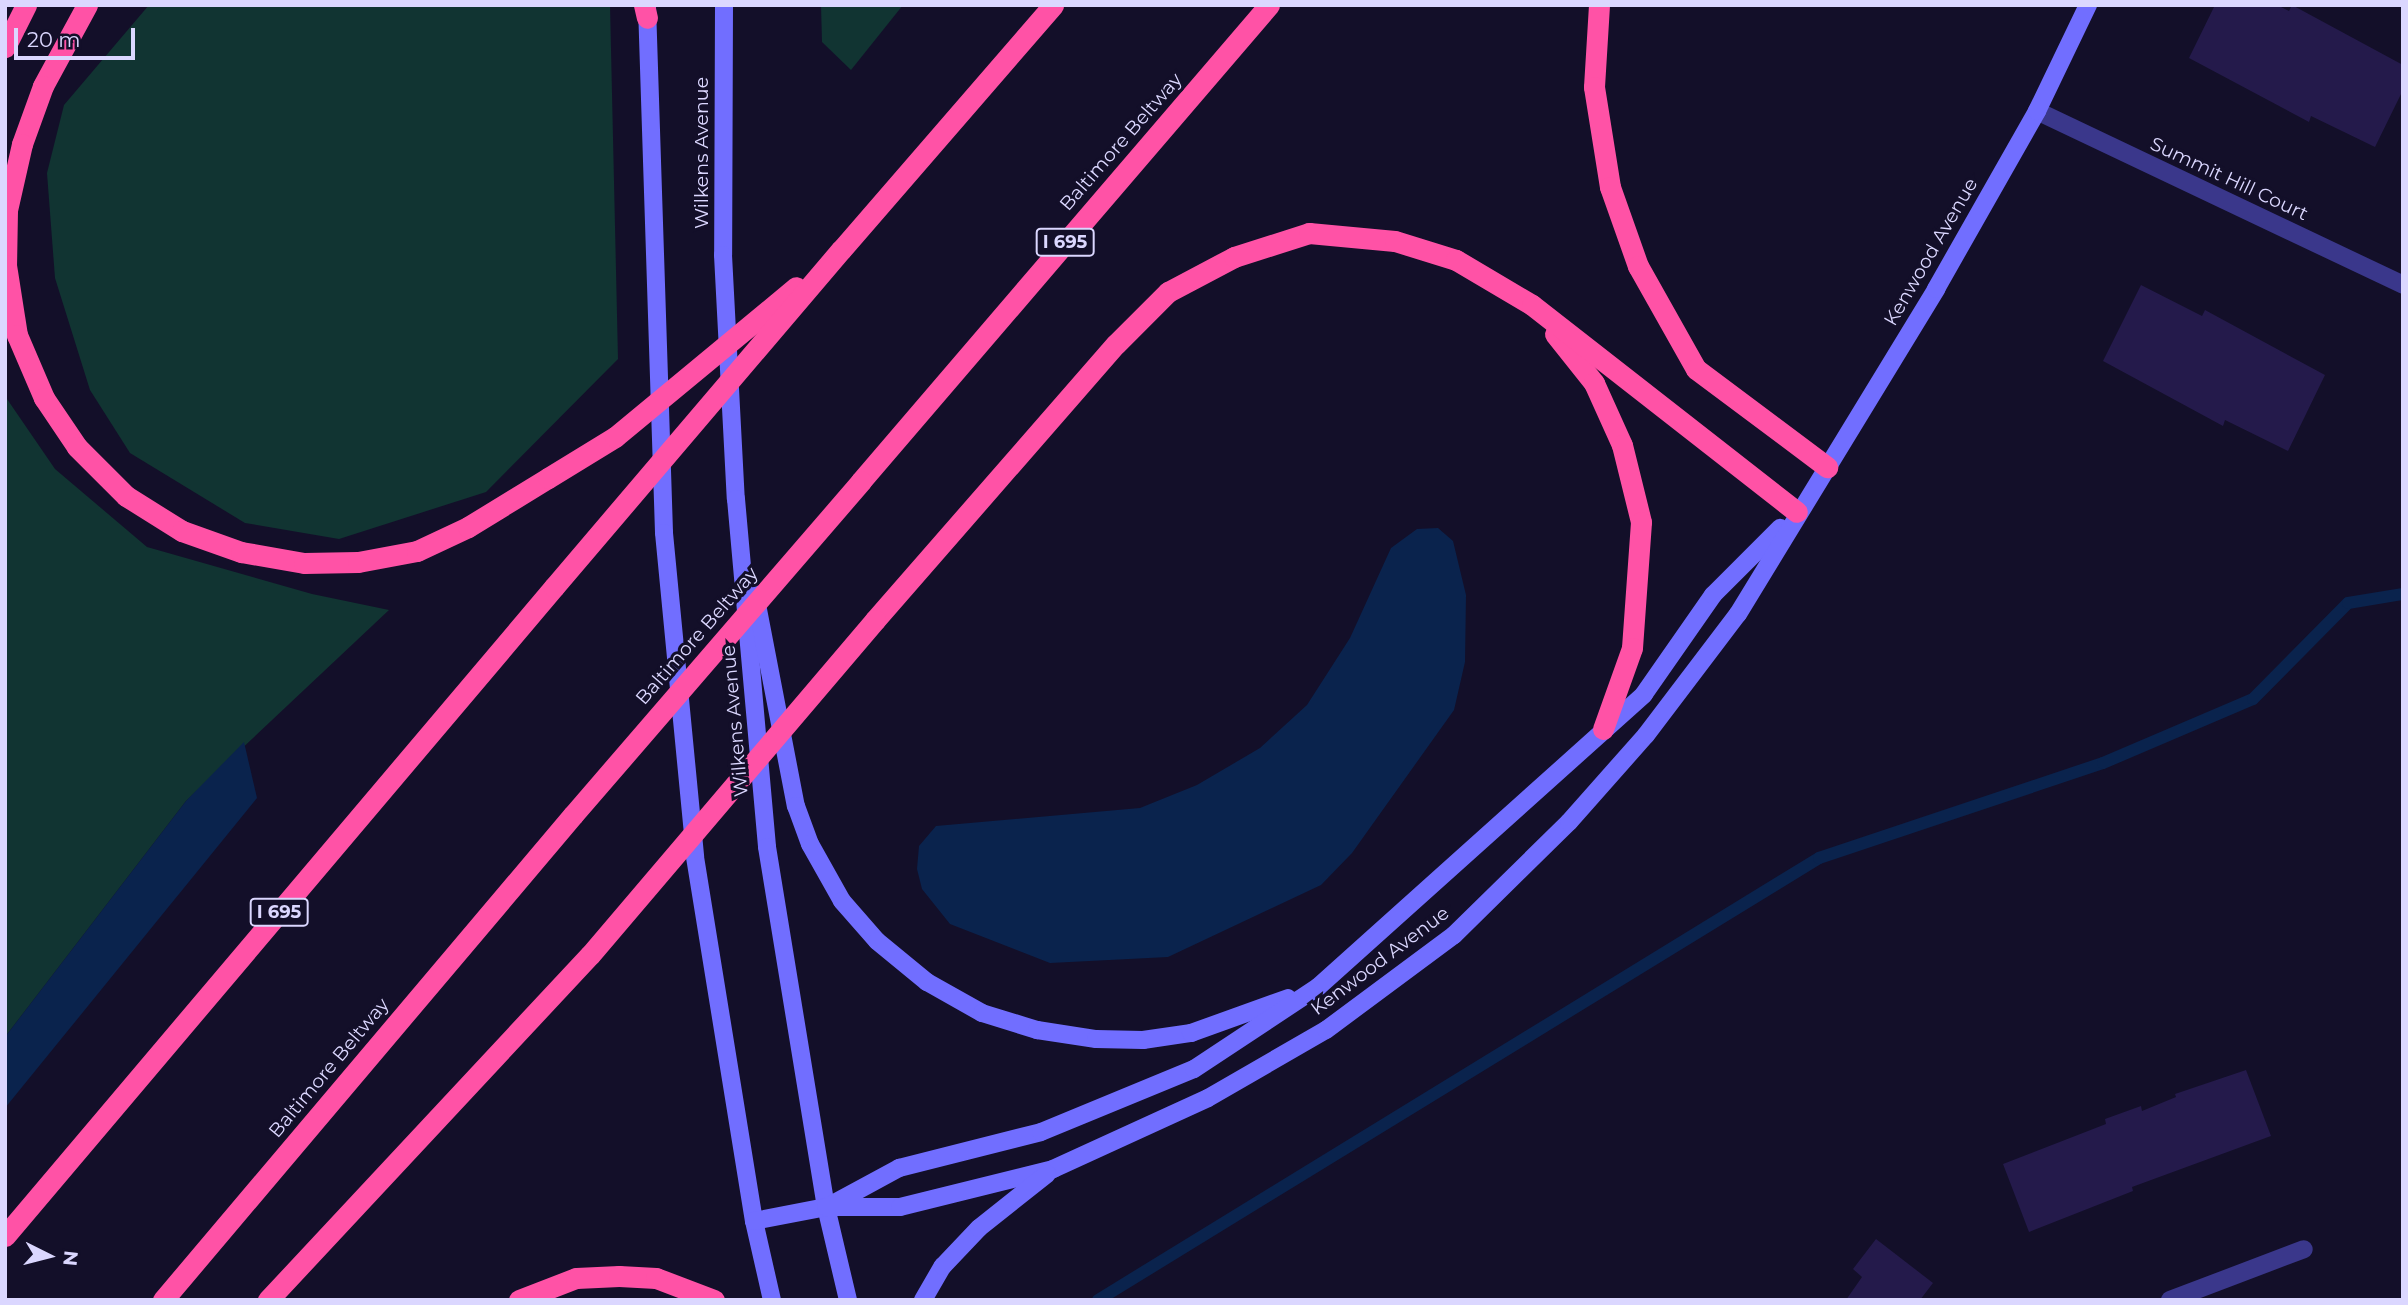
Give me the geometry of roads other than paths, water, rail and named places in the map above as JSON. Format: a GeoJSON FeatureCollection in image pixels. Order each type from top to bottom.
{"type":"FeatureCollection","features":[{"type":"Feature","properties":{"kind":"highway"},"geometry":{"type":"LineString","coordinates":[[5,47],[26,5]]}},
{"type":"Feature","properties":{"kind":"highway","name":"I 695"},"geometry":{"type":"LineString","coordinates":[[5,1236],[554,587],[1053,5]]}},
{"type":"Feature","properties":{"kind":"highway","name":"Baltimore Beltway"},"geometry":{"type":"LineString","coordinates":[[163,1300],[573,815],[1269,5]]}},
{"type":"Feature","properties":{"kind":"highway"},"geometry":{"type":"LineString","coordinates":[[1600,5],[1594,87],[1610,187],[1638,266],[1696,369],[1827,467]]}},
{"type":"Feature","properties":{"kind":"highway"},"geometry":{"type":"LineString","coordinates":[[85,11],[43,86],[22,144],[7,210],[6,265],[17,335],[44,398],[77,447],[126,496],[182,531],[241,552],[304,563],[358,562],[416,551],[468,527],[615,437],[841,250]]}},
{"type":"Feature","properties":{"kind":"highway"},"geometry":{"type":"LineString","coordinates":[[268,1300],[590,955],[874,620],[1116,344],[1168,292],[1234,257],[1309,233],[1395,241],[1456,260],[1532,305],[1797,512]]}},
{"type":"Feature","properties":{"kind":"highway"},"geometry":{"type":"LineString","coordinates":[[1532,305],[1594,383],[1622,445],[1642,522],[1632,648],[1603,729]]}},
{"type":"Feature","properties":{"kind":"highway"},"geometry":{"type":"LineString","coordinates":[[519,1300],[576,1278],[619,1276],[656,1278],[714,1300]]}},
{"type":"Feature","properties":{"kind":"main road","name":"Wilkens Avenue"},"geometry":{"type":"LineString","coordinates":[[724,5],[723,255],[736,499],[767,846],[826,1207],[848,1300]]}},
{"type":"Feature","properties":{"kind":"main road","name":"Kenwood Avenue"},"geometry":{"type":"LineString","coordinates":[[754,1221],[826,1207],[900,1207],[1053,1169],[1208,1098],[1326,1030],[1454,935],[1569,822],[1646,735],[1738,614],[2037,111],[2088,5]]}},
{"type":"Feature","properties":{"kind":"main road"},"geometry":{"type":"LineString","coordinates":[[646,9],[664,533],[695,857],[754,1221],[772,1300]]}},
{"type":"Feature","properties":{"kind":"main road"},"geometry":{"type":"LineString","coordinates":[[736,499],[796,806],[810,844],[842,901],[877,941],[927,982],[982,1013],[1037,1030],[1096,1039],[1143,1040],[1191,1033],[1318,987]]}},
{"type":"Feature","properties":{"kind":"main road","name":"Kenwood Avenue"},"geometry":{"type":"LineString","coordinates":[[826,1207],[899,1168],[1041,1132],[1195,1069],[1318,987],[1644,694],[1713,595],[1797,512]]}},
{"type":"Feature","properties":{"kind":"main road"},"geometry":{"type":"LineString","coordinates":[[923,1300],[943,1266],[979,1228],[1053,1169]]}},
{"type":"Feature","properties":{"kind":"street","name":"Summit Hill Court"},"geometry":{"type":"LineString","coordinates":[[2037,111],[2403,285]]}},
{"type":"Feature","properties":{"kind":"street"},"geometry":{"type":"LineString","coordinates":[[2170,1300],[2304,1249]]}},
{"type":"Feature","properties":{"kind":"water"},"geometry":{"type":"Polygon","coordinates":[[[1438,528],[1453,541],[1466,595],[1465,662],[1454,710],[1352,853],[1321,885],[1168,957],[1050,963],[950,924],[922,889],[917,869],[919,846],[936,826],[1140,808],[1197,785],[1260,748],[1307,705],[1350,638],[1391,548],[1417,529],[1438,528]]]}},
{"type":"Feature","properties":{"kind":"water"},"geometry":{"type":"Polygon","coordinates":[[[244,742],[257,798],[5,1108],[5,1037],[186,801],[244,742]]]}},
{"type":"Feature","properties":{"kind":"waterway"},"geometry":{"type":"LineString","coordinates":[[1098,1300],[1819,858],[2103,763],[2253,699],[2348,603],[2403,594]]}}]}
